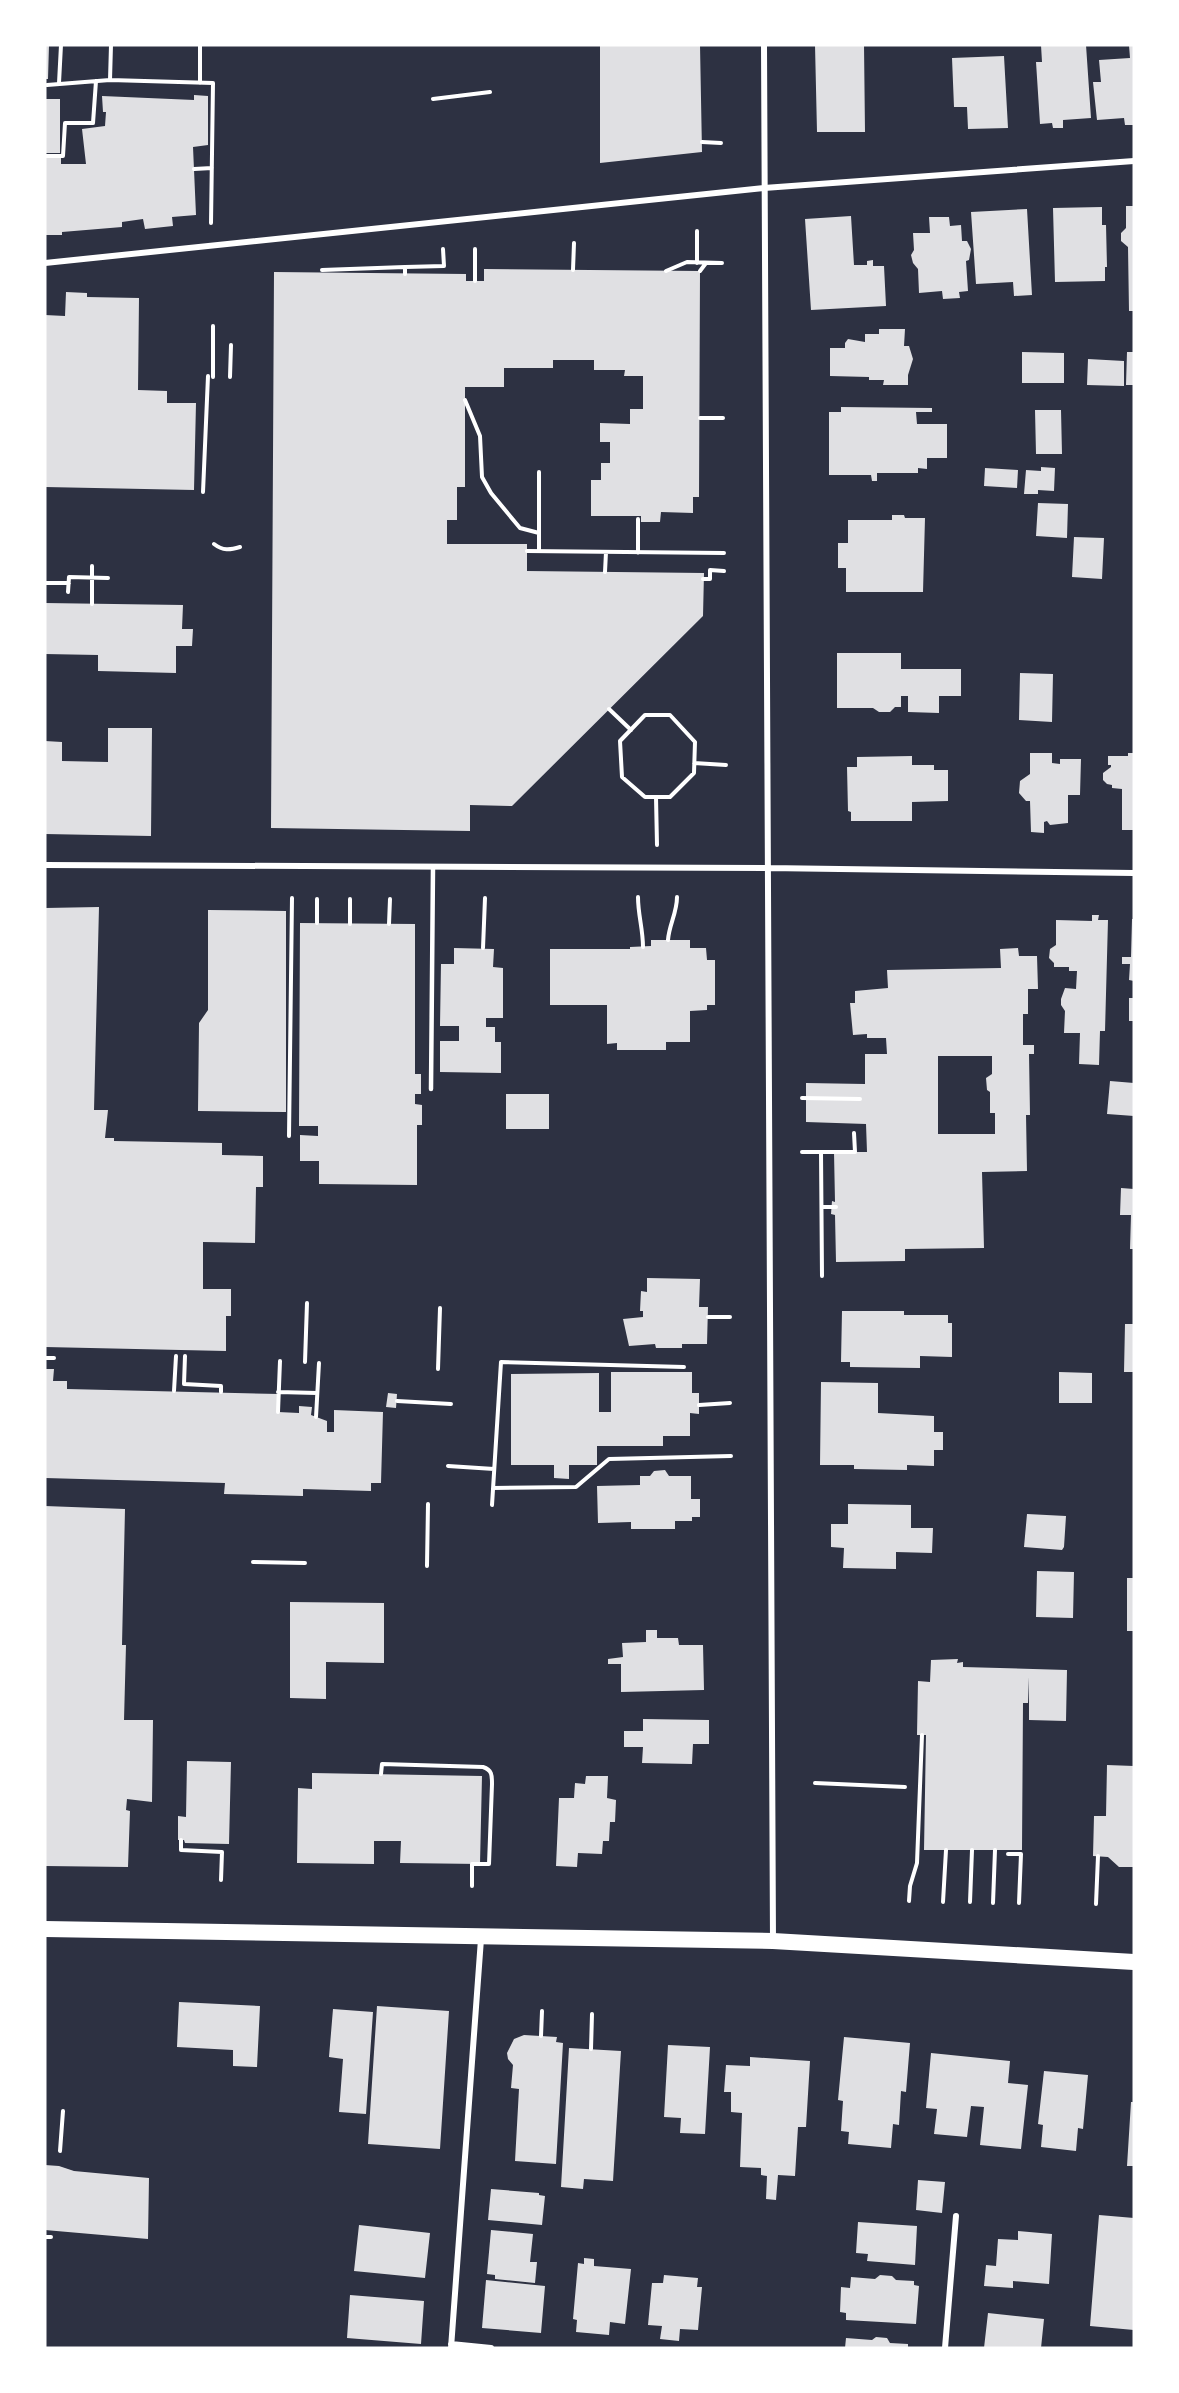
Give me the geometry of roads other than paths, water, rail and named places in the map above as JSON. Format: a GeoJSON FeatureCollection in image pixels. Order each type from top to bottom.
{"type":"FeatureCollection","features":[{"type":"Feature","properties":{"kind":"highway"},"geometry":{"type":"LineString","coordinates":[[45,1929],[773,1941],[1134,1962]]}},
{"type":"Feature","properties":{"kind":"street"},"geometry":{"type":"LineString","coordinates":[[764,45],[773,1941]]}},
{"type":"Feature","properties":{"kind":"street"},"geometry":{"type":"LineString","coordinates":[[45,263],[764,188],[1134,161]]}},
{"type":"Feature","properties":{"kind":"street"},"geometry":{"type":"LineString","coordinates":[[45,865],[768,868],[1134,873]]}},
{"type":"Feature","properties":{"kind":"street"},"geometry":{"type":"LineString","coordinates":[[481,1935],[451,2346],[491,2348]]}},
{"type":"Feature","properties":{"kind":"street"},"geometry":{"type":"LineString","coordinates":[[945,2348],[956,2216]]}},
{"type":"Feature","properties":{"kind":"lane"},"geometry":{"type":"LineString","coordinates":[[431,1089],[433,867]]}}]}
